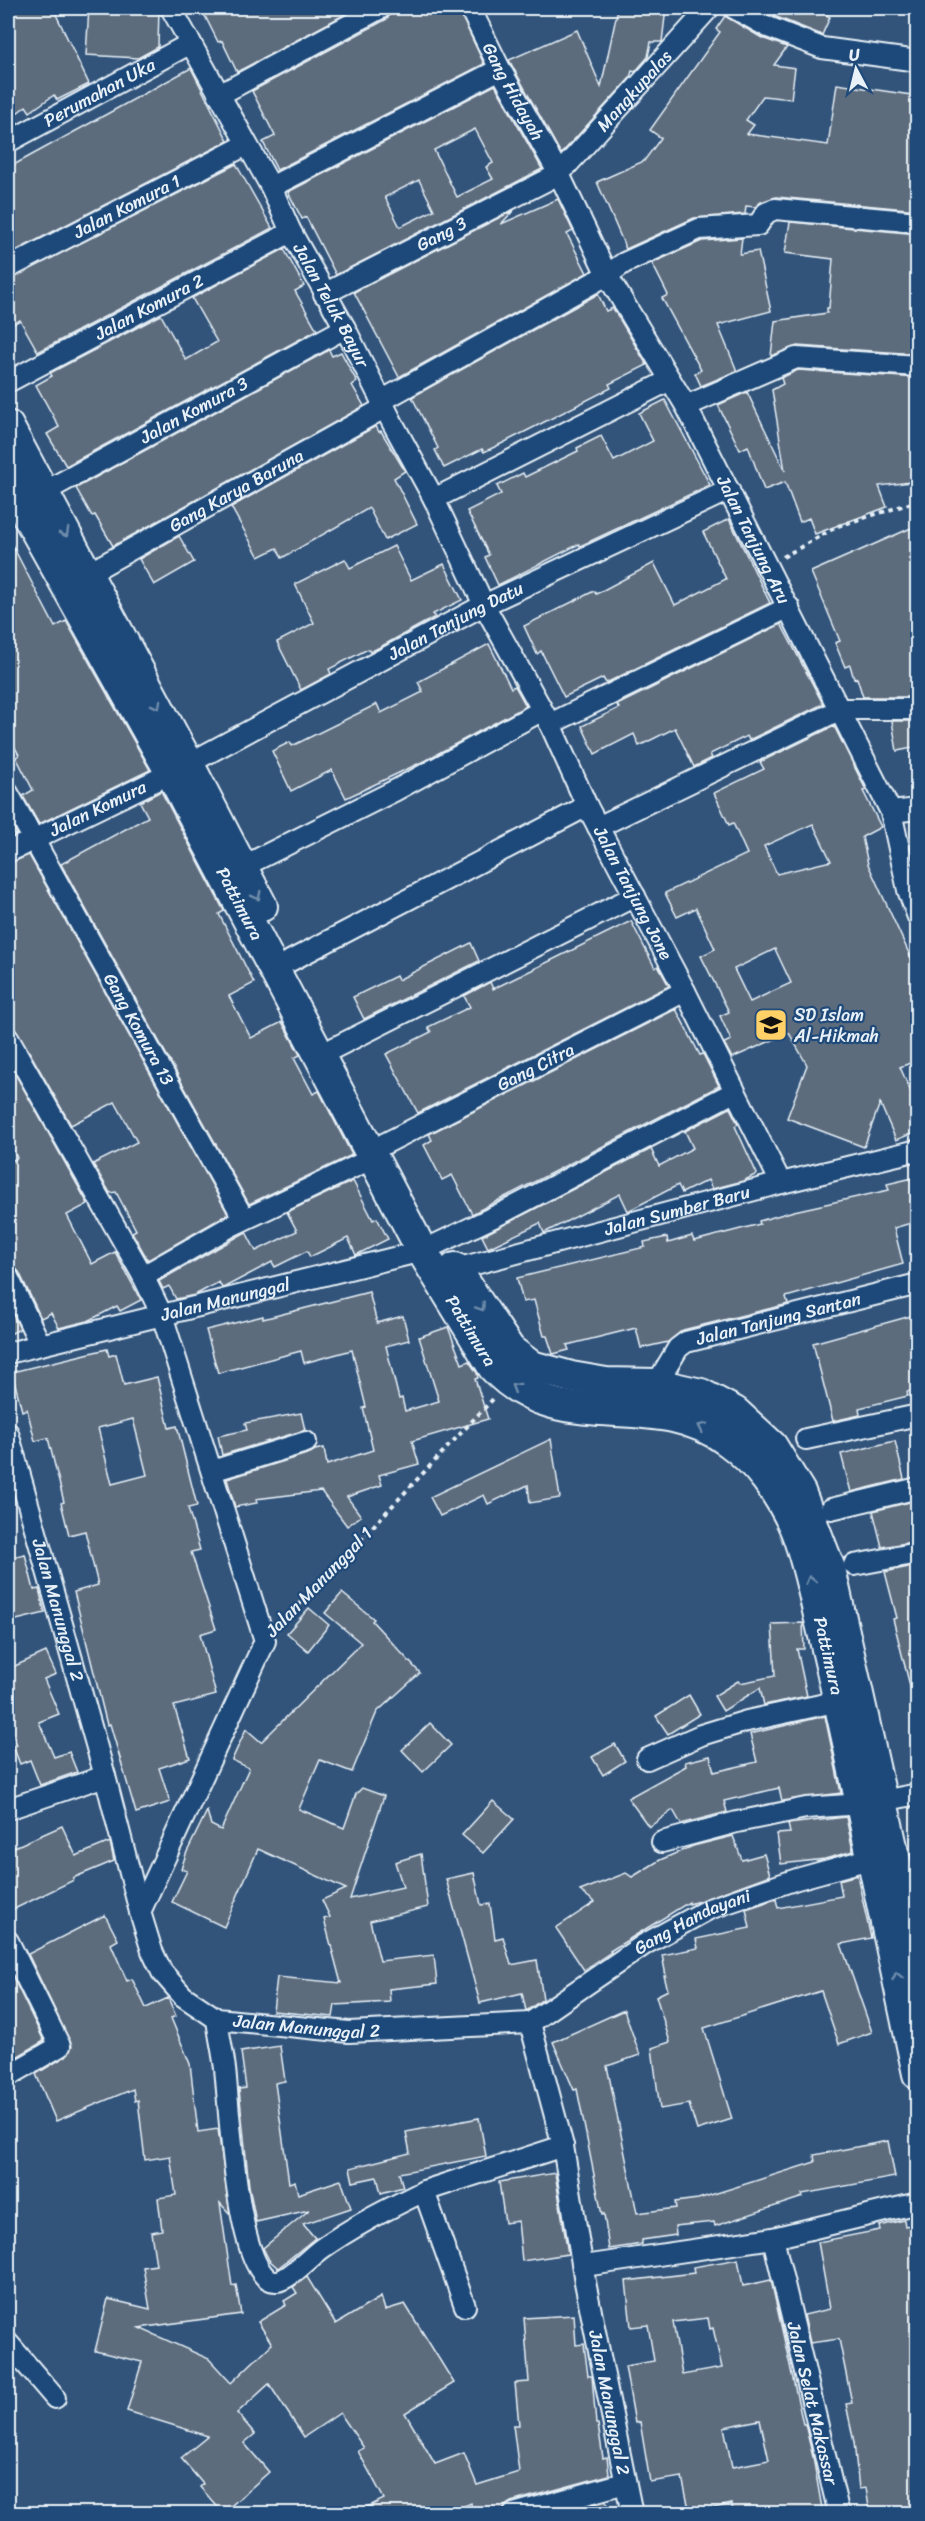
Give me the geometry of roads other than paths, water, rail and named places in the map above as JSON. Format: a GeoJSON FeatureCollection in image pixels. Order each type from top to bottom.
{"type":"FeatureCollection","features":[{"type":"Feature","properties":{"kind":"main road","name":"Pattimura"},"geometry":{"type":"LineString","coordinates":[[8,426],[87,574],[179,768],[379,1151],[447,1273],[493,1367],[508,1384],[548,1404],[581,1410],[673,1415],[700,1424],[729,1441],[758,1468],[794,1526],[810,1577],[839,1701],[862,1755]]}},
{"type":"Feature","properties":{"kind":"main road","name":"Pattimura"},"geometry":{"type":"LineString","coordinates":[[8,481],[179,768],[242,867],[334,1048],[379,1151]]}},
{"type":"Feature","properties":{"kind":"main road","name":"Pattimura"},"geometry":{"type":"LineString","coordinates":[[447,1273],[510,1350],[531,1366],[571,1377],[606,1383],[657,1384],[701,1394],[735,1412],[772,1446],[800,1492],[830,1569],[872,1802],[918,1963]]}},
{"type":"Feature","properties":{"kind":"main road","name":"Pattimura"},"geometry":{"type":"LineString","coordinates":[[872,1802],[873,1858],[918,2074]]}},
{"type":"Feature","properties":{"kind":"street","name":"Jalan Teluk Bayur"},"geometry":{"type":"LineString","coordinates":[[171,8],[270,187],[324,294],[345,328],[382,405],[434,499],[484,605]]}},
{"type":"Feature","properties":{"kind":"street"},"geometry":{"type":"LineString","coordinates":[[219,95],[381,8]]}},
{"type":"Feature","properties":{"kind":"street","name":"Gang Hidayah"},"geometry":{"type":"LineString","coordinates":[[471,8],[500,69],[559,174]]}},
{"type":"Feature","properties":{"kind":"street","name":"Mangkupalas"},"geometry":{"type":"LineString","coordinates":[[559,174],[709,8]]}},
{"type":"Feature","properties":{"kind":"street"},"geometry":{"type":"LineString","coordinates":[[734,8],[768,27],[822,48],[918,61]]}},
{"type":"Feature","properties":{"kind":"street","name":"Perumahan Uka"},"geometry":{"type":"LineString","coordinates":[[8,142],[191,43]]}},
{"type":"Feature","properties":{"kind":"street"},"geometry":{"type":"LineString","coordinates":[[270,187],[500,69]]}},
{"type":"Feature","properties":{"kind":"street","name":"Jalan Komura 1"},"geometry":{"type":"LineString","coordinates":[[8,268],[246,146]]}},
{"type":"Feature","properties":{"kind":"street","name":"Jalan Tanjung Aru"},"geometry":{"type":"LineString","coordinates":[[559,174],[607,275],[686,406],[891,812],[908,890],[918,917]]}},
{"type":"Feature","properties":{"kind":"street","name":"Gang 3"},"geometry":{"type":"LineString","coordinates":[[324,294],[559,174]]}},
{"type":"Feature","properties":{"kind":"street","name":"Gang Karya Baruna"},"geometry":{"type":"LineString","coordinates":[[87,574],[607,275],[624,263],[699,229],[758,225],[766,213],[775,209],[918,222]]}},
{"type":"Feature","properties":{"kind":"street","name":"Jalan Komura 2"},"geometry":{"type":"LineString","coordinates":[[8,382],[291,232]]}},
{"type":"Feature","properties":{"kind":"street","name":"Jalan Komura 3"},"geometry":{"type":"LineString","coordinates":[[44,492],[345,328]]}},
{"type":"Feature","properties":{"kind":"street"},"geometry":{"type":"LineString","coordinates":[[686,406],[796,358],[918,366]]}},
{"type":"Feature","properties":{"kind":"street"},"geometry":{"type":"LineString","coordinates":[[434,499],[670,380]]}},
{"type":"Feature","properties":{"kind":"street","name":"Jalan Tanjung Datu"},"geometry":{"type":"LineString","coordinates":[[179,768],[484,605],[729,490]]}},
{"type":"Feature","properties":{"kind":"street","name":"Jalan Tanjung Jone"},"geometry":{"type":"LineString","coordinates":[[484,605],[545,717],[587,806],[685,991],[781,1183]]}},
{"type":"Feature","properties":{"kind":"street"},"geometry":{"type":"LineString","coordinates":[[242,867],[545,717],[789,607]]}},
{"type":"Feature","properties":{"kind":"street"},"geometry":{"type":"LineString","coordinates":[[598,827],[841,709],[918,709]]}},
{"type":"Feature","properties":{"kind":"street","name":"Jalan Komura"},"geometry":{"type":"LineString","coordinates":[[8,852],[179,768]]}},
{"type":"Feature","properties":{"kind":"street","name":"Gang Komura 13"},"geometry":{"type":"LineString","coordinates":[[8,793],[244,1220]]}},
{"type":"Feature","properties":{"kind":"street"},"geometry":{"type":"LineString","coordinates":[[290,961],[587,806]]}},
{"type":"Feature","properties":{"kind":"street"},"geometry":{"type":"LineString","coordinates":[[891,812],[918,809]]}},
{"type":"Feature","properties":{"kind":"street"},"geometry":{"type":"LineString","coordinates":[[334,1048],[635,896]]}},
{"type":"Feature","properties":{"kind":"street","name":"Gang Citra"},"geometry":{"type":"LineString","coordinates":[[143,1276],[244,1220],[685,991]]}},
{"type":"Feature","properties":{"kind":"street","name":"Jalan Manunggal 1"},"geometry":{"type":"LineString","coordinates":[[8,1038],[143,1276],[162,1315],[265,1641],[140,1912]]}},
{"type":"Feature","properties":{"kind":"street","name":"Jalan Manunggal"},"geometry":{"type":"LineString","coordinates":[[8,1353],[431,1246],[504,1212],[734,1092]]}},
{"type":"Feature","properties":{"kind":"street","name":"Jalan Sumber Baru"},"geometry":{"type":"LineString","coordinates":[[447,1273],[781,1183],[918,1150]]}},
{"type":"Feature","properties":{"kind":"street"},"geometry":{"type":"LineString","coordinates":[[8,1277],[40,1344]]}},
{"type":"Feature","properties":{"kind":"street","name":"Jalan Tanjung Santan"},"geometry":{"type":"LineString","coordinates":[[640,1412],[678,1348],[686,1342],[918,1284]]}},
{"type":"Feature","properties":{"kind":"street"},"geometry":{"type":"LineString","coordinates":[[806,1439],[918,1415]]}},
{"type":"Feature","properties":{"kind":"street","name":"Jalan Manunggal 2"},"geometry":{"type":"LineString","coordinates":[[8,1433],[152,1952],[162,1972],[183,1996],[217,2019],[349,2032],[530,2023],[563,2146],[632,2514]]}},
{"type":"Feature","properties":{"kind":"street"},"geometry":{"type":"LineString","coordinates":[[212,1471],[306,1442]]}},
{"type":"Feature","properties":{"kind":"street"},"geometry":{"type":"LineString","coordinates":[[831,1509],[918,1488]]}},
{"type":"Feature","properties":{"kind":"street"},"geometry":{"type":"LineString","coordinates":[[854,1565],[918,1553]]}},
{"type":"Feature","properties":{"kind":"street"},"geometry":{"type":"LineString","coordinates":[[647,1759],[701,1736],[747,1721],[839,1701]]}},
{"type":"Feature","properties":{"kind":"street"},"geometry":{"type":"LineString","coordinates":[[8,1809],[105,1776]]}},
{"type":"Feature","properties":{"kind":"street"},"geometry":{"type":"LineString","coordinates":[[662,1842],[736,1822],[806,1808],[872,1802],[918,1794]]}},
{"type":"Feature","properties":{"kind":"street","name":"Gang Handayani"},"geometry":{"type":"LineString","coordinates":[[530,2023],[645,1944],[709,1909],[798,1879],[873,1858]]}},
{"type":"Feature","properties":{"kind":"street"},"geometry":{"type":"LineString","coordinates":[[8,1941],[60,2046],[8,2076]]}},
{"type":"Feature","properties":{"kind":"street"},"geometry":{"type":"LineString","coordinates":[[217,2019],[225,2070],[229,2138],[240,2206],[253,2256],[265,2277],[273,2281],[282,2280],[320,2250],[366,2220],[424,2191],[563,2146]]}},
{"type":"Feature","properties":{"kind":"street"},"geometry":{"type":"LineString","coordinates":[[424,2191],[465,2306]]}},
{"type":"Feature","properties":{"kind":"street"},"geometry":{"type":"LineString","coordinates":[[584,2266],[773,2238],[918,2203]]}},
{"type":"Feature","properties":{"kind":"street","name":"Jalan Selat Makassar"},"geometry":{"type":"LineString","coordinates":[[773,2238],[839,2514]]}},
{"type":"Feature","properties":{"kind":"street"},"geometry":{"type":"LineString","coordinates":[[8,2343],[55,2398]]}},
{"type":"Feature","properties":{"kind":"street"},"geometry":{"type":"LineString","coordinates":[[514,2514],[625,2482]]}},
{"type":"Feature","properties":{"kind":"place","name":"SD Islam Al-Hikmah"},"geometry":{"type":"Point","coordinates":[771,1025]}}]}
